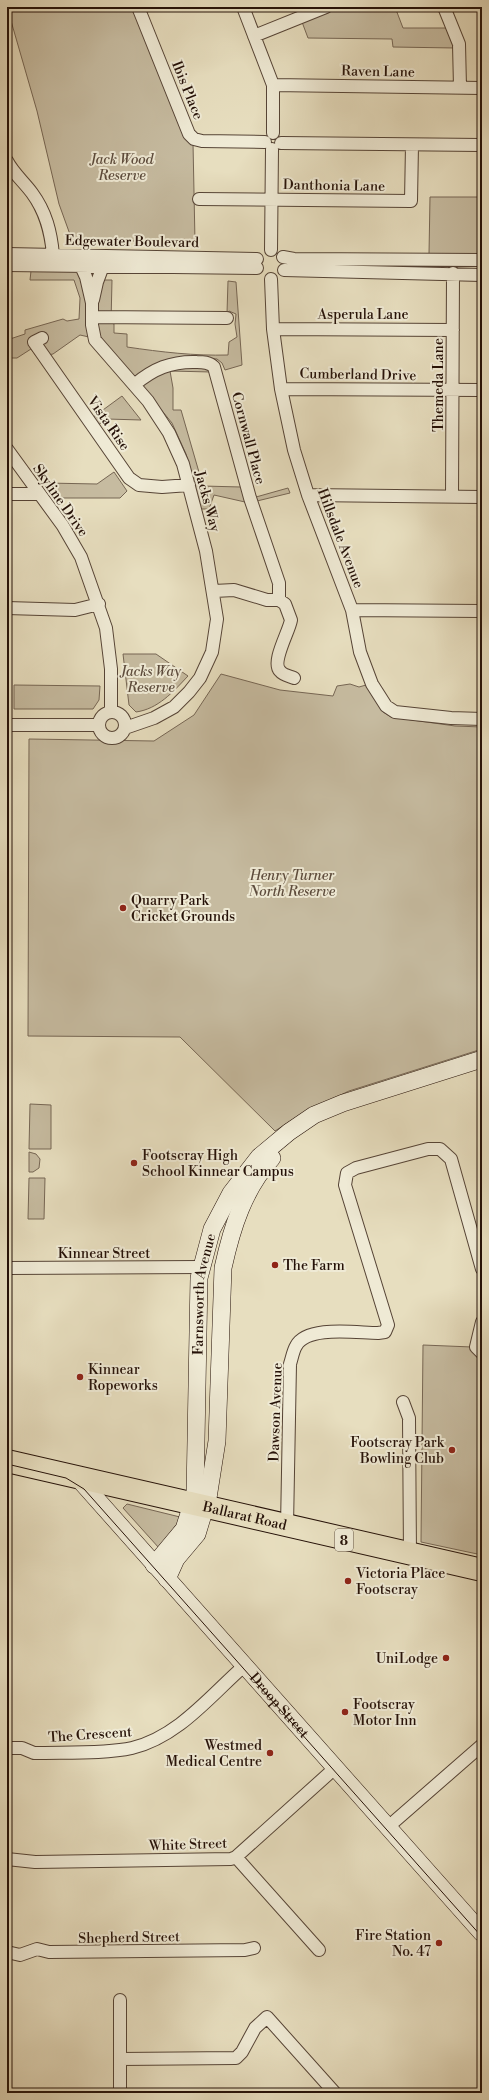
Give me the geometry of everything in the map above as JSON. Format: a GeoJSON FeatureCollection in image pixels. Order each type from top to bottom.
{"type":"FeatureCollection","features":[{"type":"Feature","properties":{"kind":"highway","name":"Ballarat Road"},"geometry":{"type":"LineString","coordinates":[[7,1461],[410,1555],[482,1570]]}},
{"type":"Feature","properties":{"kind":"main road","name":"Farnsworth Avenue"},"geometry":{"type":"LineString","coordinates":[[154,1565],[184,1529],[200,1506],[196,1490],[199,1285],[201,1267],[208,1240],[221,1209],[244,1174],[259,1157],[289,1132],[314,1115],[333,1106],[482,1059]]}},
{"type":"Feature","properties":{"kind":"main road","name":"Farnsworth Avenue"},"geometry":{"type":"LineString","coordinates":[[167,1579],[176,1559],[197,1534],[200,1506],[216,1454],[223,1268],[230,1238],[241,1204],[256,1179],[270,1160],[289,1142],[313,1124],[334,1111],[373,1094]]}},
{"type":"Feature","properties":{"kind":"main road"},"geometry":{"type":"LineString","coordinates":[[201,1267],[223,1268]]}},
{"type":"Feature","properties":{"kind":"main road"},"geometry":{"type":"LineString","coordinates":[[198,1352],[220,1352]]}},
{"type":"Feature","properties":{"kind":"main road"},"geometry":{"type":"LineString","coordinates":[[197,1397],[219,1397]]}},
{"type":"Feature","properties":{"kind":"main road","name":"Droop Street"},"geometry":{"type":"LineString","coordinates":[[77,1477],[482,1933]]}},
{"type":"Feature","properties":{"kind":"street","name":"Ibis Place"},"geometry":{"type":"LineString","coordinates":[[138,7],[189,134],[194,139],[202,141],[482,146]]}},
{"type":"Feature","properties":{"kind":"street"},"geometry":{"type":"LineString","coordinates":[[243,7],[273,85],[271,250]]}},
{"type":"Feature","properties":{"kind":"street"},"geometry":{"type":"LineString","coordinates":[[254,36],[326,7]]}},
{"type":"Feature","properties":{"kind":"street"},"geometry":{"type":"LineString","coordinates":[[444,7],[459,44],[460,87]]}},
{"type":"Feature","properties":{"kind":"street","name":"Raven Lane"},"geometry":{"type":"LineString","coordinates":[[273,85],[482,88]]}},
{"type":"Feature","properties":{"kind":"street","name":"Danthonia Lane"},"geometry":{"type":"LineString","coordinates":[[199,199],[262,201],[272,199],[411,201],[412,145]]}},
{"type":"Feature","properties":{"kind":"street"},"geometry":{"type":"LineString","coordinates":[[7,161],[33,194],[45,213],[51,236],[53,255]]}},
{"type":"Feature","properties":{"kind":"street"},"geometry":{"type":"LineString","coordinates":[[271,250],[276,250],[283,257],[285,262],[284,270],[278,277],[271,279],[263,276],[257,263],[264,251],[271,250]]}},
{"type":"Feature","properties":{"kind":"street","name":"Edgewater Boulevard"},"geometry":{"type":"LineString","coordinates":[[7,254],[257,263]]}},
{"type":"Feature","properties":{"kind":"street"},"geometry":{"type":"LineString","coordinates":[[283,257],[294,259],[482,260]]}},
{"type":"Feature","properties":{"kind":"street","name":"Edgewater Boulevard"},"geometry":{"type":"LineString","coordinates":[[7,265],[103,266],[257,263]]}},
{"type":"Feature","properties":{"kind":"street","name":"Jacks Way"},"geometry":{"type":"LineString","coordinates":[[81,266],[86,277],[92,303],[93,333],[95,340],[134,385],[169,433],[183,464],[214,591],[218,619],[212,652],[200,678],[174,707],[154,718],[125,728]]}},
{"type":"Feature","properties":{"kind":"street"},"geometry":{"type":"LineString","coordinates":[[92,303],[103,266]]}},
{"type":"Feature","properties":{"kind":"street"},"geometry":{"type":"LineString","coordinates":[[284,270],[453,273],[482,275]]}},
{"type":"Feature","properties":{"kind":"street","name":"Themeda Lane"},"geometry":{"type":"LineString","coordinates":[[452,497],[453,273]]}},
{"type":"Feature","properties":{"kind":"street","name":"Hillsdale Avenue"},"geometry":{"type":"LineString","coordinates":[[271,279],[273,329],[281,389],[294,450],[308,495],[352,610],[360,652],[372,684],[386,706],[395,712],[482,719]]}},
{"type":"Feature","properties":{"kind":"street"},"geometry":{"type":"LineString","coordinates":[[92,317],[227,318]]}},
{"type":"Feature","properties":{"kind":"street","name":"Asperula Lane"},"geometry":{"type":"LineString","coordinates":[[273,329],[453,330]]}},
{"type":"Feature","properties":{"kind":"street","name":"Vista Rise"},"geometry":{"type":"LineString","coordinates":[[42,338],[34,342],[129,478],[139,485],[162,487],[189,485]]}},
{"type":"Feature","properties":{"kind":"street","name":"Cornwall Place"},"geometry":{"type":"LineString","coordinates":[[134,385],[150,372],[173,363],[205,362],[214,367],[250,498],[279,582],[278,600]]}},
{"type":"Feature","properties":{"kind":"street","name":"Cumberland Drive"},"geometry":{"type":"LineString","coordinates":[[281,389],[482,390]]}},
{"type":"Feature","properties":{"kind":"street","name":"Skyline Drive"},"geometry":{"type":"LineString","coordinates":[[7,449],[38,494],[63,526],[81,557],[99,604],[106,628],[109,655],[111,712]]}},
{"type":"Feature","properties":{"kind":"street"},"geometry":{"type":"LineString","coordinates":[[7,494],[38,494]]}},
{"type":"Feature","properties":{"kind":"street"},"geometry":{"type":"LineString","coordinates":[[308,495],[482,497]]}},
{"type":"Feature","properties":{"kind":"street"},"geometry":{"type":"LineString","coordinates":[[214,591],[234,590],[267,600],[278,600],[285,604],[291,620],[278,656],[277,666],[280,672],[294,678]]}},
{"type":"Feature","properties":{"kind":"street"},"geometry":{"type":"LineString","coordinates":[[7,608],[76,610],[99,604]]}},
{"type":"Feature","properties":{"kind":"street"},"geometry":{"type":"LineString","coordinates":[[352,610],[482,611]]}},
{"type":"Feature","properties":{"kind":"street"},"geometry":{"type":"LineString","coordinates":[[111,712],[116,712],[123,718],[125,728],[118,737],[108,738],[101,733],[98,725],[101,716],[111,712]]}},
{"type":"Feature","properties":{"kind":"street"},"geometry":{"type":"LineString","coordinates":[[7,725],[98,725]]}},
{"type":"Feature","properties":{"kind":"street","name":"Dawson Avenue"},"geometry":{"type":"LineString","coordinates":[[287,1526],[290,1364],[296,1345],[308,1335],[321,1332],[386,1332],[388,1325],[345,1185],[347,1173],[356,1168],[428,1149],[440,1149],[451,1159],[482,1269]]}},
{"type":"Feature","properties":{"kind":"street","name":"Kinnear Street"},"geometry":{"type":"LineString","coordinates":[[7,1268],[201,1267]]}},
{"type":"Feature","properties":{"kind":"street"},"geometry":{"type":"LineString","coordinates":[[482,1322],[476,1347],[482,1353]]}},
{"type":"Feature","properties":{"kind":"street"},"geometry":{"type":"LineString","coordinates":[[403,1402],[409,1418],[410,1555]]}},
{"type":"Feature","properties":{"kind":"street","name":"The Crescent"},"geometry":{"type":"LineString","coordinates":[[7,1749],[22,1748],[34,1753],[115,1750],[141,1745],[168,1732],[181,1723],[244,1666]]}},
{"type":"Feature","properties":{"kind":"street"},"geometry":{"type":"LineString","coordinates":[[388,1828],[482,1745]]}},
{"type":"Feature","properties":{"kind":"street","name":"White Street"},"geometry":{"type":"LineString","coordinates":[[7,1860],[35,1862],[226,1860],[236,1857],[335,1768]]}},
{"type":"Feature","properties":{"kind":"street"},"geometry":{"type":"LineString","coordinates":[[236,1857],[320,1950]]}},
{"type":"Feature","properties":{"kind":"street","name":"Shepherd Street"},"geometry":{"type":"LineString","coordinates":[[7,1952],[20,1955],[37,1949],[49,1952],[245,1950],[254,1948]]}},
{"type":"Feature","properties":{"kind":"street"},"geometry":{"type":"LineString","coordinates":[[120,2000],[120,2093]]}},
{"type":"Feature","properties":{"kind":"street"},"geometry":{"type":"LineString","coordinates":[[120,2059],[236,2058],[242,2052],[255,2028],[267,2017],[335,2093]]}},
{"type":"Feature","properties":{"kind":"green space","name":"Jack Wood Reserve"},"geometry":{"type":"Polygon","coordinates":[[[7,7],[132,7],[193,143],[195,242],[72,240],[59,204],[37,111],[7,7]]]}},
{"type":"Feature","properties":{"kind":"green space"},"geometry":{"type":"Polygon","coordinates":[[[339,7],[395,7],[403,28],[447,28],[455,48],[393,47],[392,39],[308,38],[302,22],[339,7]]]}},
{"type":"Feature","properties":{"kind":"green space"},"geometry":{"type":"Polygon","coordinates":[[[430,197],[482,197],[482,256],[429,254],[430,197]]]}},
{"type":"Feature","properties":{"kind":"green space"},"geometry":{"type":"Polygon","coordinates":[[[78,270],[85,281],[89,337],[80,335],[53,354],[37,357],[31,349],[17,358],[7,358],[7,340],[25,334],[25,330],[63,319],[67,321],[79,319],[80,298],[74,280],[30,280],[31,271],[78,270]]]}},
{"type":"Feature","properties":{"kind":"green space"},"geometry":{"type":"Polygon","coordinates":[[[101,280],[112,280],[111,323],[114,324],[114,333],[127,334],[127,347],[203,355],[228,355],[229,342],[237,337],[235,324],[236,314],[229,311],[227,313],[228,281],[236,282],[242,365],[225,370],[222,363],[217,359],[172,359],[154,366],[133,380],[99,338],[96,299],[101,280]]]}},
{"type":"Feature","properties":{"kind":"green space"},"geometry":{"type":"Polygon","coordinates":[[[177,366],[207,368],[211,372],[170,371],[173,388],[173,410],[181,410],[203,486],[241,487],[245,502],[214,495],[209,509],[201,509],[186,454],[172,423],[141,385],[148,377],[177,366]]]}},
{"type":"Feature","properties":{"kind":"green space"},"geometry":{"type":"Polygon","coordinates":[[[122,396],[141,420],[107,419],[98,425],[92,418],[122,396]]]}},
{"type":"Feature","properties":{"kind":"green space"},"geometry":{"type":"Polygon","coordinates":[[[114,472],[127,491],[120,498],[56,498],[46,483],[97,484],[114,472]]]}},
{"type":"Feature","properties":{"kind":"green space"},"geometry":{"type":"Polygon","coordinates":[[[288,488],[290,493],[257,501],[256,497],[288,488]]]}},
{"type":"Feature","properties":{"kind":"green space","name":"Jacks Way Reserve"},"geometry":{"type":"Polygon","coordinates":[[[123,654],[156,654],[188,676],[171,694],[158,704],[136,712],[129,705],[123,654]]]}},
{"type":"Feature","properties":{"kind":"green space","name":"Henry Turner North Reserve"},"geometry":{"type":"Polygon","coordinates":[[[221,674],[280,690],[333,696],[337,686],[350,684],[359,687],[366,685],[383,712],[391,717],[455,726],[482,727],[482,1049],[349,1091],[306,1111],[275,1131],[180,1037],[28,1036],[29,739],[154,741],[194,715],[221,674]]]}},
{"type":"Feature","properties":{"kind":"green space"},"geometry":{"type":"Polygon","coordinates":[[[14,685],[100,686],[99,700],[93,709],[14,709],[14,685]]]}},
{"type":"Feature","properties":{"kind":"green space"},"geometry":{"type":"Polygon","coordinates":[[[30,1104],[51,1105],[51,1149],[29,1149],[30,1104]]]}},
{"type":"Feature","properties":{"kind":"green space"},"geometry":{"type":"Polygon","coordinates":[[[29,1152],[36,1154],[40,1159],[39,1168],[33,1172],[29,1172],[29,1152]]]}},
{"type":"Feature","properties":{"kind":"green space"},"geometry":{"type":"Polygon","coordinates":[[[29,1178],[45,1178],[44,1219],[28,1219],[29,1178]]]}},
{"type":"Feature","properties":{"kind":"green space","name":"Footscray Park Bowling Club"},"geometry":{"type":"Polygon","coordinates":[[[423,1345],[472,1347],[482,1358],[482,1555],[421,1542],[423,1345]]]}},
{"type":"Feature","properties":{"kind":"green space"},"geometry":{"type":"Polygon","coordinates":[[[127,1504],[180,1517],[180,1520],[159,1548],[123,1508],[127,1504]]]}},
{"type":"Feature","properties":{"kind":"tram line"},"geometry":{"type":"LineString","coordinates":[[7,1464],[66,1478],[84,1489],[482,1937]]}},
{"type":"Feature","properties":{"kind":"place","name":"Quarry Park Cricket Grounds"},"geometry":{"type":"Point","coordinates":[123,908]}},
{"type":"Feature","properties":{"kind":"place","name":"Footscray High School Kinnear Campus"},"geometry":{"type":"Point","coordinates":[134,1163]}},
{"type":"Feature","properties":{"kind":"place","name":"The Farm"},"geometry":{"type":"Point","coordinates":[275,1265]}},
{"type":"Feature","properties":{"kind":"place","name":"Kinnear Ropeworks"},"geometry":{"type":"Point","coordinates":[80,1377]}},
{"type":"Feature","properties":{"kind":"place","name":"Footscray Park Bowling Club"},"geometry":{"type":"Point","coordinates":[452,1450]}},
{"type":"Feature","properties":{"kind":"place","name":"Victoria Place Footscray"},"geometry":{"type":"Point","coordinates":[348,1581]}},
{"type":"Feature","properties":{"kind":"place","name":"UniLodge"},"geometry":{"type":"Point","coordinates":[446,1658]}},
{"type":"Feature","properties":{"kind":"place","name":"Footscray Motor Inn"},"geometry":{"type":"Point","coordinates":[345,1712]}},
{"type":"Feature","properties":{"kind":"place","name":"Westmed Medical Centre"},"geometry":{"type":"Point","coordinates":[270,1753]}},
{"type":"Feature","properties":{"kind":"place","name":"Fire Station No. 47"},"geometry":{"type":"Point","coordinates":[439,1943]}}]}
